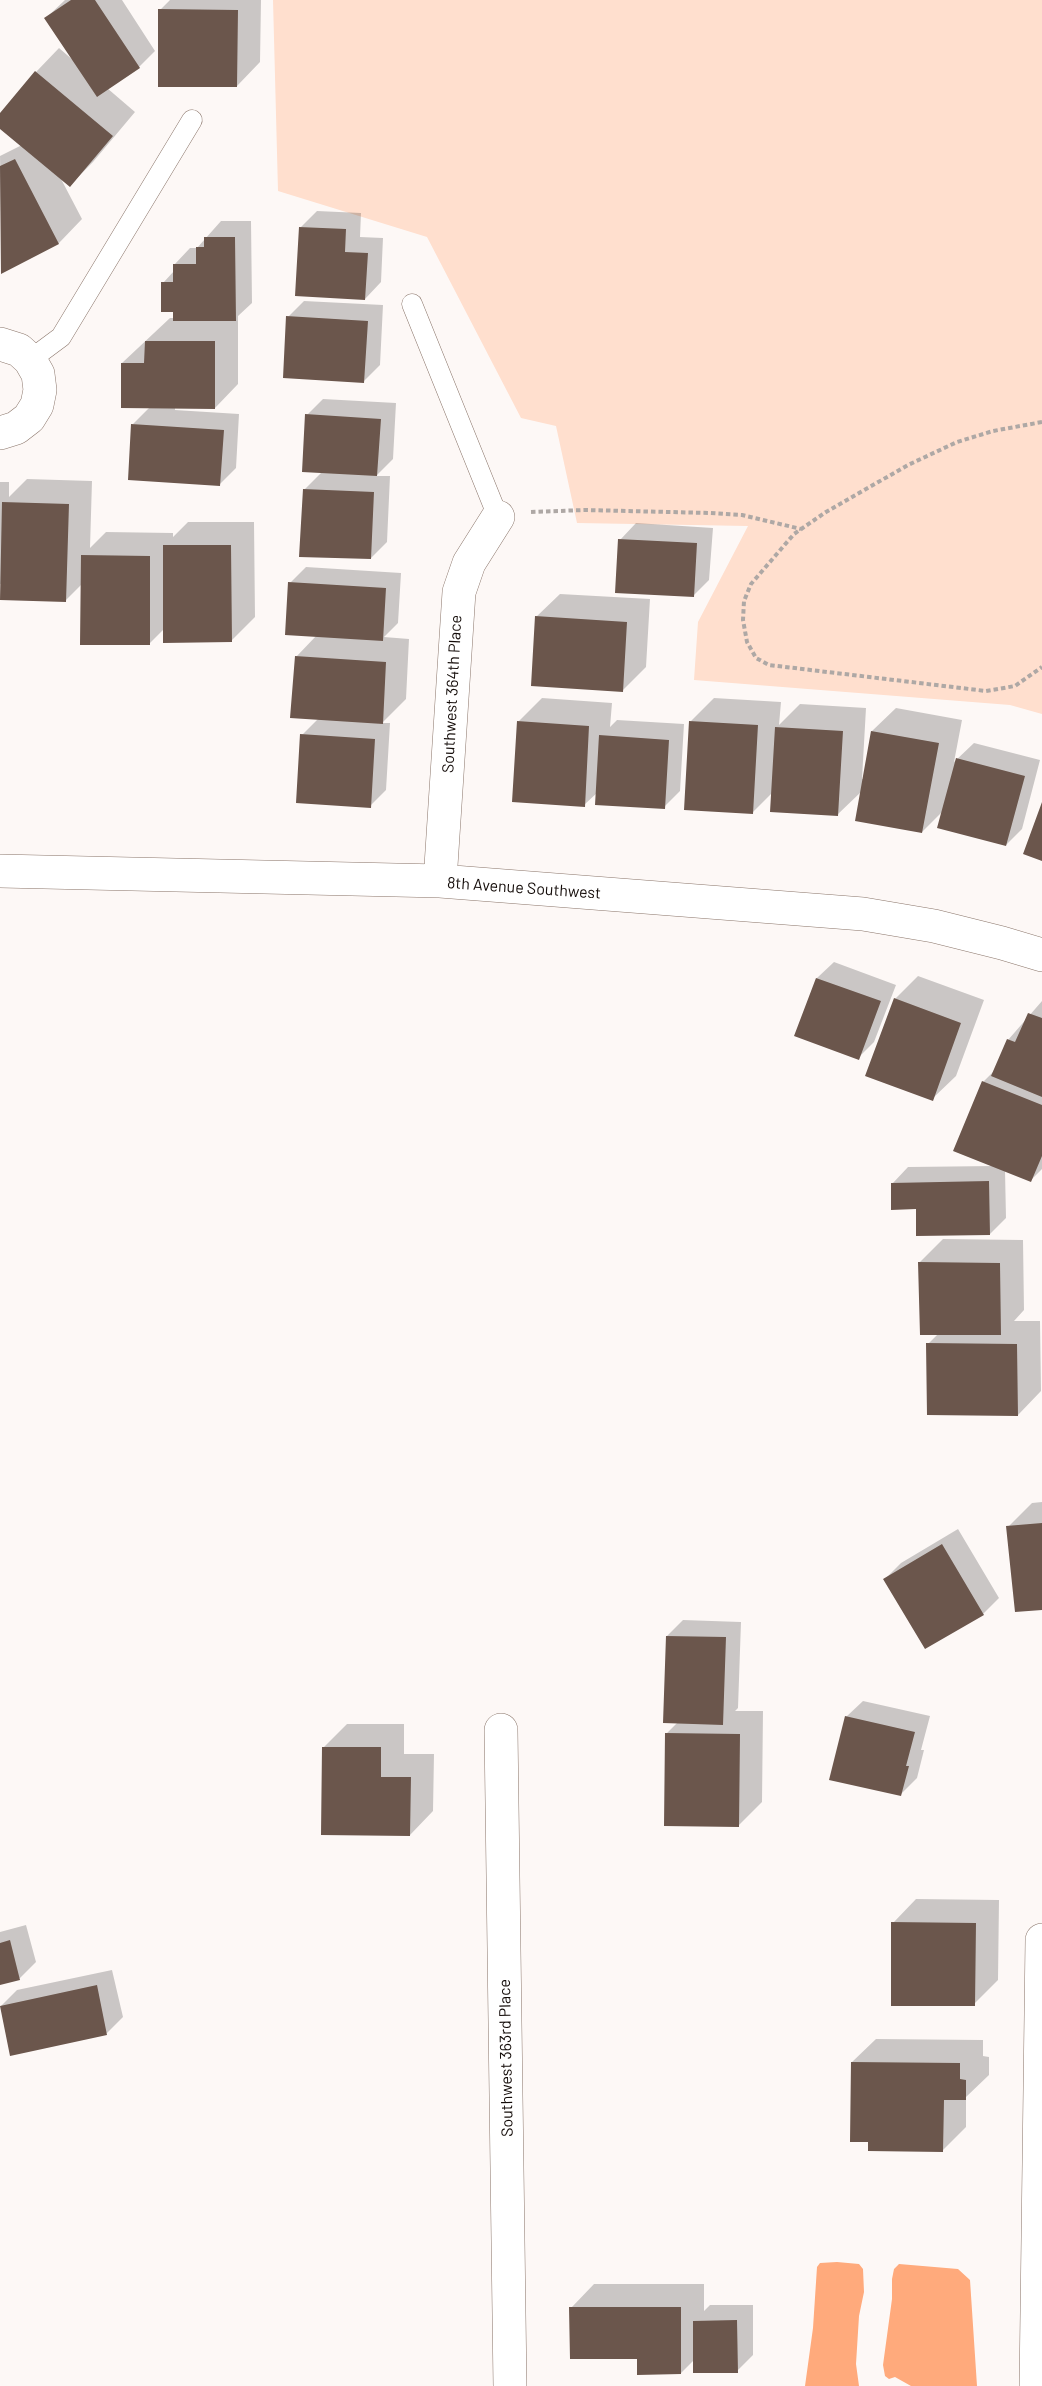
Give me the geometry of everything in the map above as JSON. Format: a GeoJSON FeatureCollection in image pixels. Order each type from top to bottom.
{"type":"FeatureCollection","features":[{"type":"Feature","properties":{"kind":"street"},"geometry":{"type":"LineString","coordinates":[[0,344],[19,350],[30,360],[38,374],[40,390],[37,405],[29,418],[16,428],[0,433]]}},
{"type":"Feature","properties":{"kind":"street","name":"Southwest 364th Place"},"geometry":{"type":"LineString","coordinates":[[440,881],[459,592],[469,563],[498,517]]}},
{"type":"Feature","properties":{"kind":"street","name":"8th Avenue Southwest"},"geometry":{"type":"LineString","coordinates":[[0,872],[440,881],[863,914],[934,926],[1042,955]]}},
{"type":"Feature","properties":{"kind":"street","name":"Southwest 363rd Place"},"geometry":{"type":"LineString","coordinates":[[501,1730],[510,2386]]}},
{"type":"Feature","properties":{"kind":"street"},"geometry":{"type":"LineString","coordinates":[[1036,2386],[1042,1940]]}},
{"type":"Feature","properties":{"kind":"lane"},"geometry":{"type":"LineString","coordinates":[[30,360],[61,337],[192,120]]}},
{"type":"Feature","properties":{"kind":"lane"},"geometry":{"type":"LineString","coordinates":[[412,304],[498,517]]}},
{"type":"Feature","properties":{"kind":"path"},"geometry":{"type":"LineString","coordinates":[[1042,422],[993,431],[957,442],[908,465],[826,512],[794,534],[751,584],[744,601],[747,642],[756,658],[769,665],[986,691],[1015,686],[1042,667]]}},
{"type":"Feature","properties":{"kind":"path"},"geometry":{"type":"LineString","coordinates":[[498,517],[502,514],[585,510],[710,513],[742,515],[801,530]]}},
{"type":"Feature","properties":{"kind":"shaded area"},"geometry":{"type":"Polygon","coordinates":[[[273,0],[1042,0],[1042,714],[1010,705],[694,680],[698,622],[748,526],[577,523],[556,426],[521,418],[427,237],[278,191],[273,0]]]}},
{"type":"Feature","properties":{"kind":"shaded area"},"geometry":{"type":"Polygon","coordinates":[[[820,2263],[859,2264],[863,2269],[864,2292],[859,2316],[856,2364],[859,2386],[805,2386],[813,2328],[817,2267],[820,2263]]]}},
{"type":"Feature","properties":{"kind":"shaded area"},"geometry":{"type":"Polygon","coordinates":[[[899,2264],[958,2269],[970,2280],[977,2386],[911,2386],[895,2377],[889,2379],[885,2376],[883,2365],[892,2299],[892,2279],[894,2269],[899,2264]]]}},
{"type":"Feature","properties":{"kind":"building"},"geometry":{"type":"Polygon","coordinates":[[[71,0],[95,0],[140,68],[97,97],[44,18],[71,0]]]}},
{"type":"Feature","properties":{"kind":"building"},"geometry":{"type":"Polygon","coordinates":[[[158,9],[238,10],[237,87],[158,87],[158,9]]]}},
{"type":"Feature","properties":{"kind":"building"},"geometry":{"type":"Polygon","coordinates":[[[35,71],[113,136],[70,187],[0,129],[0,113],[35,71]]]}},
{"type":"Feature","properties":{"kind":"building"},"geometry":{"type":"Polygon","coordinates":[[[15,159],[59,244],[1,274],[0,166],[15,159]]]}},
{"type":"Feature","properties":{"kind":"building"},"geometry":{"type":"Polygon","coordinates":[[[299,227],[346,229],[345,252],[368,253],[365,300],[295,296],[299,227]]]}},
{"type":"Feature","properties":{"kind":"building"},"geometry":{"type":"Polygon","coordinates":[[[204,237],[235,237],[236,321],[173,321],[173,312],[161,312],[161,282],[173,282],[173,264],[196,264],[196,247],[204,247],[204,237]]]}},
{"type":"Feature","properties":{"kind":"building"},"geometry":{"type":"Polygon","coordinates":[[[286,316],[368,321],[364,383],[283,378],[286,316]]]}},
{"type":"Feature","properties":{"kind":"building"},"geometry":{"type":"Polygon","coordinates":[[[145,341],[215,341],[215,409],[121,408],[121,363],[144,363],[145,341]]]}},
{"type":"Feature","properties":{"kind":"building"},"geometry":{"type":"Polygon","coordinates":[[[305,414],[381,419],[377,476],[302,472],[305,414]]]}},
{"type":"Feature","properties":{"kind":"building"},"geometry":{"type":"Polygon","coordinates":[[[131,424],[224,430],[220,486],[128,480],[131,424]]]}},
{"type":"Feature","properties":{"kind":"building"},"geometry":{"type":"Polygon","coordinates":[[[303,489],[374,492],[371,559],[299,557],[303,489]]]}},
{"type":"Feature","properties":{"kind":"building"},"geometry":{"type":"Polygon","coordinates":[[[2,502],[69,504],[66,602],[0,600],[2,502]]]}},
{"type":"Feature","properties":{"kind":"building"},"geometry":{"type":"Polygon","coordinates":[[[618,539],[697,543],[694,597],[615,593],[618,539]]]}},
{"type":"Feature","properties":{"kind":"building"},"geometry":{"type":"Polygon","coordinates":[[[163,545],[231,545],[232,642],[163,643],[163,545]]]}},
{"type":"Feature","properties":{"kind":"building"},"geometry":{"type":"Polygon","coordinates":[[[81,555],[150,556],[150,645],[80,645],[81,555]]]}},
{"type":"Feature","properties":{"kind":"building"},"geometry":{"type":"Polygon","coordinates":[[[288,582],[386,588],[383,641],[285,635],[288,582]]]}},
{"type":"Feature","properties":{"kind":"building"},"geometry":{"type":"Polygon","coordinates":[[[535,616],[627,622],[623,692],[531,686],[535,616]]]}},
{"type":"Feature","properties":{"kind":"building"},"geometry":{"type":"Polygon","coordinates":[[[295,656],[386,662],[383,724],[290,718],[295,656]]]}},
{"type":"Feature","properties":{"kind":"building"},"geometry":{"type":"Polygon","coordinates":[[[517,721],[589,726],[585,807],[512,802],[517,721]]]}},
{"type":"Feature","properties":{"kind":"building"},"geometry":{"type":"Polygon","coordinates":[[[689,721],[758,725],[753,814],[684,810],[689,721]]]}},
{"type":"Feature","properties":{"kind":"building"},"geometry":{"type":"Polygon","coordinates":[[[775,727],[843,731],[838,816],[770,812],[775,727]]]}},
{"type":"Feature","properties":{"kind":"building"},"geometry":{"type":"Polygon","coordinates":[[[871,731],[939,743],[922,833],[855,821],[871,731]]]}},
{"type":"Feature","properties":{"kind":"building"},"geometry":{"type":"Polygon","coordinates":[[[300,734],[375,739],[371,808],[296,803],[300,734]]]}},
{"type":"Feature","properties":{"kind":"building"},"geometry":{"type":"Polygon","coordinates":[[[599,735],[669,740],[665,809],[595,805],[599,735]]]}},
{"type":"Feature","properties":{"kind":"building"},"geometry":{"type":"Polygon","coordinates":[[[956,758],[1025,776],[1006,846],[937,828],[956,758]]]}},
{"type":"Feature","properties":{"kind":"building"},"geometry":{"type":"Polygon","coordinates":[[[1042,802],[1042,861],[1023,854],[1042,802]]]}},
{"type":"Feature","properties":{"kind":"building"},"geometry":{"type":"Polygon","coordinates":[[[816,978],[881,1001],[859,1060],[794,1036],[816,978]]]}},
{"type":"Feature","properties":{"kind":"building"},"geometry":{"type":"Polygon","coordinates":[[[894,998],[961,1023],[933,1101],[865,1076],[894,998]]]}},
{"type":"Feature","properties":{"kind":"building"},"geometry":{"type":"Polygon","coordinates":[[[1028,1013],[1042,1018],[1042,1097],[991,1076],[1007,1039],[1015,1042],[1028,1013]]]}},
{"type":"Feature","properties":{"kind":"building"},"geometry":{"type":"Polygon","coordinates":[[[982,1081],[1042,1105],[1042,1156],[1031,1182],[953,1151],[982,1081]]]}},
{"type":"Feature","properties":{"kind":"building"},"geometry":{"type":"Polygon","coordinates":[[[989,1181],[990,1235],[916,1236],[916,1209],[891,1210],[891,1183],[989,1181]]]}},
{"type":"Feature","properties":{"kind":"building"},"geometry":{"type":"Polygon","coordinates":[[[918,1262],[1000,1263],[1001,1335],[920,1335],[918,1262]]]}},
{"type":"Feature","properties":{"kind":"building"},"geometry":{"type":"Polygon","coordinates":[[[926,1343],[1017,1344],[1018,1416],[927,1415],[926,1343]]]}},
{"type":"Feature","properties":{"kind":"building"},"geometry":{"type":"Polygon","coordinates":[[[1042,1523],[1042,1610],[1015,1612],[1006,1526],[1042,1523]]]}},
{"type":"Feature","properties":{"kind":"building"},"geometry":{"type":"Polygon","coordinates":[[[942,1544],[984,1615],[925,1649],[883,1579],[942,1544]]]}},
{"type":"Feature","properties":{"kind":"building"},"geometry":{"type":"Polygon","coordinates":[[[666,1636],[726,1637],[723,1725],[663,1723],[666,1636]]]}},
{"type":"Feature","properties":{"kind":"building"},"geometry":{"type":"Polygon","coordinates":[[[845,1716],[915,1732],[901,1796],[829,1780],[845,1716]]]}},
{"type":"Feature","properties":{"kind":"building"},"geometry":{"type":"Polygon","coordinates":[[[665,1733],[740,1734],[739,1827],[664,1826],[665,1733]]]}},
{"type":"Feature","properties":{"kind":"building"},"geometry":{"type":"Polygon","coordinates":[[[322,1747],[381,1747],[381,1777],[411,1777],[410,1836],[321,1835],[322,1747]]]}},
{"type":"Feature","properties":{"kind":"building"},"geometry":{"type":"Polygon","coordinates":[[[891,1922],[976,1923],[975,2006],[891,2006],[891,1922]]]}},
{"type":"Feature","properties":{"kind":"building"},"geometry":{"type":"Polygon","coordinates":[[[10,1940],[20,1980],[0,1985],[0,1943],[10,1940]]]}},
{"type":"Feature","properties":{"kind":"building"},"geometry":{"type":"Polygon","coordinates":[[[97,1985],[107,2035],[10,2056],[0,2006],[97,1985]]]}},
{"type":"Feature","properties":{"kind":"building"},"geometry":{"type":"Polygon","coordinates":[[[851,2062],[960,2063],[960,2079],[966,2080],[966,2100],[944,2100],[943,2152],[868,2151],[868,2142],[850,2142],[851,2062]]]}},
{"type":"Feature","properties":{"kind":"building"},"geometry":{"type":"Polygon","coordinates":[[[569,2307],[681,2307],[681,2374],[637,2375],[637,2359],[570,2359],[569,2307]]]}},
{"type":"Feature","properties":{"kind":"building"},"geometry":{"type":"Polygon","coordinates":[[[737,2320],[738,2373],[693,2373],[693,2321],[737,2320]]]}}]}
